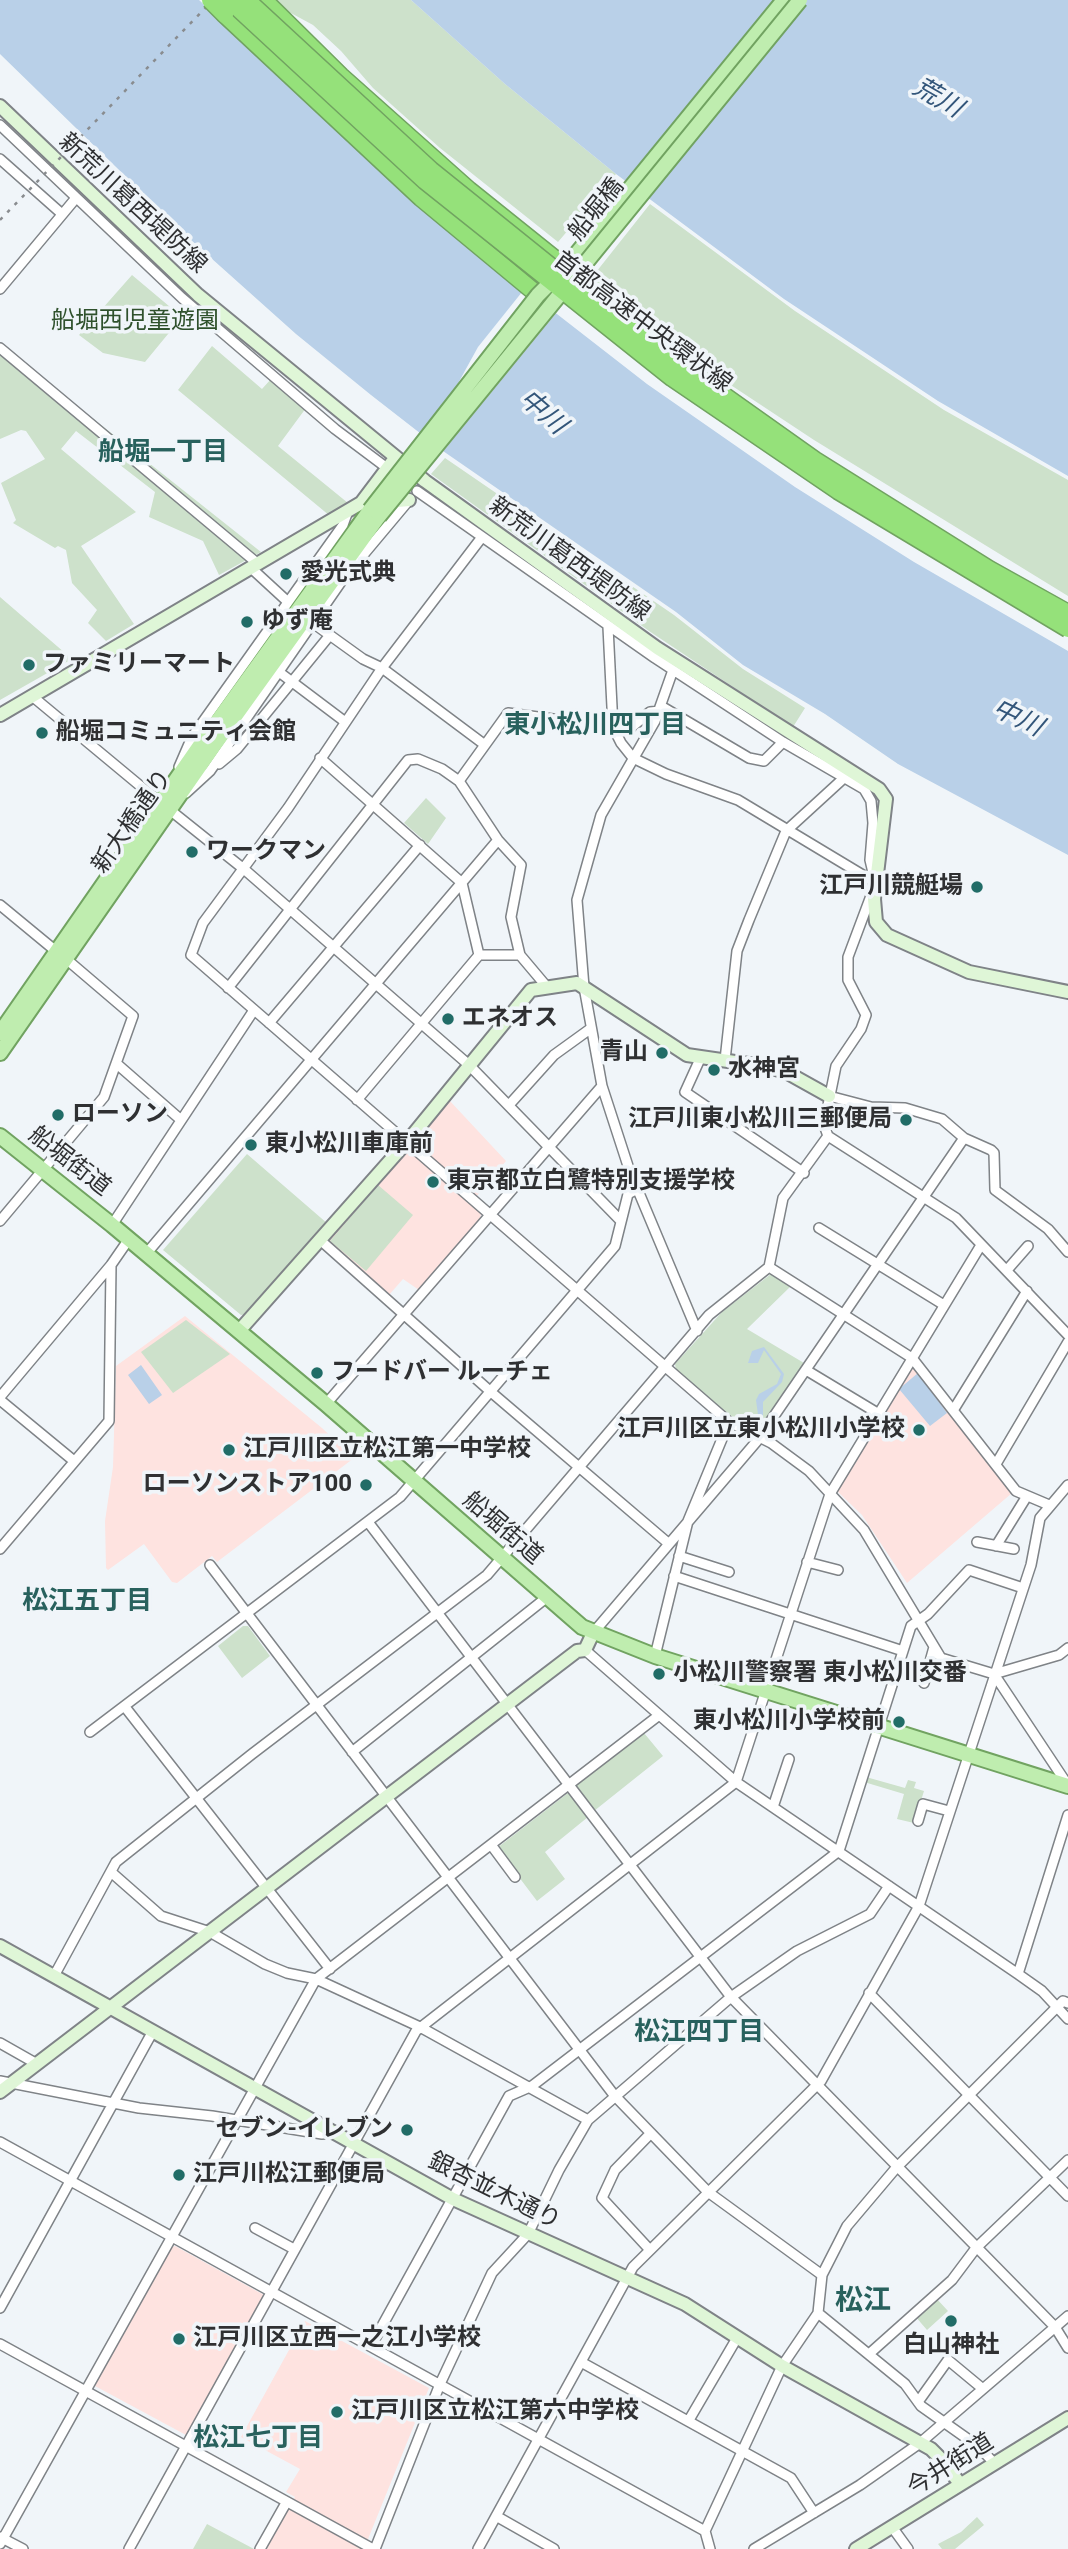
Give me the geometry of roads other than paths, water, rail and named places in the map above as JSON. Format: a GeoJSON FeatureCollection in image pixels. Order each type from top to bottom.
{"type":"FeatureCollection","features":[{"type":"Feature","properties":{"kind":"highway"},"geometry":{"type":"LineString","coordinates":[[210,0],[393,172],[538,295],[563,287],[565,268],[419,146],[341,76],[264,0]]}},
{"type":"Feature","properties":{"kind":"highway","name":"首都高速中央環状線"},"geometry":{"type":"LineString","coordinates":[[229,0],[425,181],[672,378],[838,491],[1068,629]]}},
{"type":"Feature","properties":{"kind":"highway","name":"首都高速中央環状線"},"geometry":{"type":"LineString","coordinates":[[247,0],[431,170],[615,318],[814,460],[989,569],[1068,613]]}},
{"type":"Feature","properties":{"kind":"main road","name":"船堀橋"},"geometry":{"type":"LineString","coordinates":[[370,509],[538,295],[565,268],[784,0]]}},
{"type":"Feature","properties":{"kind":"main road","name":"船堀橋"},"geometry":{"type":"LineString","coordinates":[[370,509],[563,287],[800,0]]}},
{"type":"Feature","properties":{"kind":"main road","name":"新大橋通り"},"geometry":{"type":"LineString","coordinates":[[0,1033],[61,955],[168,804],[370,509]]}},
{"type":"Feature","properties":{"kind":"main road","name":"新大橋通り"},"geometry":{"type":"LineString","coordinates":[[0,1053],[61,955]]}},
{"type":"Feature","properties":{"kind":"main road","name":"船堀街道"},"geometry":{"type":"LineString","coordinates":[[0,1136],[112,1225],[326,1404],[573,1622],[593,1633],[656,1656],[1068,1786]]}},
{"type":"Feature","properties":{"kind":"street","name":"新荒川葛西堤防線"},"geometry":{"type":"LineString","coordinates":[[0,106],[198,295],[391,463],[417,491],[634,637],[884,793],[885,806],[876,883],[876,922],[887,935],[969,972],[1064,994]]}},
{"type":"Feature","properties":{"kind":"street"},"geometry":{"type":"LineString","coordinates":[[0,125],[182,298],[335,429],[391,463],[370,509]]}},
{"type":"Feature","properties":{"kind":"street"},"geometry":{"type":"LineString","coordinates":[[0,159],[62,214]]}},
{"type":"Feature","properties":{"kind":"street"},"geometry":{"type":"LineString","coordinates":[[0,289],[76,198]]}},
{"type":"Feature","properties":{"kind":"street"},"geometry":{"type":"LineString","coordinates":[[0,348],[254,565],[288,603]]}},
{"type":"Feature","properties":{"kind":"street"},"geometry":{"type":"LineString","coordinates":[[0,715],[348,511],[370,509],[417,491]]}},
{"type":"Feature","properties":{"kind":"street"},"geometry":{"type":"LineString","coordinates":[[417,491],[608,627],[634,637],[673,670],[783,742],[864,789],[871,801],[873,823],[870,860],[876,883],[848,957],[848,980],[866,1015],[861,1029],[836,1066],[824,1125],[828,1136],[956,1218],[1068,1335]]}},
{"type":"Feature","properties":{"kind":"street"},"geometry":{"type":"LineString","coordinates":[[211,771],[343,579],[417,491]]}},
{"type":"Feature","properties":{"kind":"street"},"geometry":{"type":"LineString","coordinates":[[168,804],[192,737],[343,525],[348,511]]}},
{"type":"Feature","properties":{"kind":"street"},"geometry":{"type":"LineString","coordinates":[[482,537],[382,668],[245,870],[203,923],[191,955],[729,1422],[794,1457],[864,1530],[941,1658],[994,1674],[1059,1654],[1068,1648]]}},
{"type":"Feature","properties":{"kind":"street"},"geometry":{"type":"LineString","coordinates":[[313,623],[382,668],[485,745]]}},
{"type":"Feature","properties":{"kind":"street"},"geometry":{"type":"LineString","coordinates":[[608,627],[613,727],[633,758],[666,774],[738,800],[876,883]]}},
{"type":"Feature","properties":{"kind":"street"},"geometry":{"type":"LineString","coordinates":[[168,804],[237,749],[330,635]]}},
{"type":"Feature","properties":{"kind":"street"},"geometry":{"type":"LineString","coordinates":[[673,670],[660,708],[601,815],[577,900],[583,987],[602,1086],[637,1189],[697,1332]]}},
{"type":"Feature","properties":{"kind":"street"},"geometry":{"type":"LineString","coordinates":[[279,672],[344,721]]}},
{"type":"Feature","properties":{"kind":"street"},"geometry":{"type":"LineString","coordinates":[[32,696],[168,804],[422,1023],[469,1065],[620,1220]]}},
{"type":"Feature","properties":{"kind":"street"},"geometry":{"type":"LineString","coordinates":[[459,781],[508,713],[613,727],[633,726],[650,712],[660,708]]}},
{"type":"Feature","properties":{"kind":"street"},"geometry":{"type":"LineString","coordinates":[[660,708],[750,758],[764,761],[783,742]]}},
{"type":"Feature","properties":{"kind":"street"},"geometry":{"type":"LineString","coordinates":[[320,758],[462,883],[479,956]]}},
{"type":"Feature","properties":{"kind":"street"},"geometry":{"type":"LineString","coordinates":[[228,988],[408,760],[418,759],[442,769],[459,781],[498,840],[521,865],[511,917],[520,955],[547,987]]}},
{"type":"Feature","properties":{"kind":"street"},"geometry":{"type":"LineString","coordinates":[[725,1060],[737,951],[786,831],[845,777]]}},
{"type":"Feature","properties":{"kind":"street"},"geometry":{"type":"LineString","coordinates":[[146,1254],[498,840]]}},
{"type":"Feature","properties":{"kind":"street"},"geometry":{"type":"LineString","coordinates":[[269,1023],[420,845]]}},
{"type":"Feature","properties":{"kind":"street"},"geometry":{"type":"LineString","coordinates":[[0,905],[133,1016],[104,1097],[0,1221]]}},
{"type":"Feature","properties":{"kind":"street"},"geometry":{"type":"LineString","coordinates":[[357,1100],[479,956],[520,955]]}},
{"type":"Feature","properties":{"kind":"street"},"geometry":{"type":"LineString","coordinates":[[239,1331],[406,1141],[531,990],[577,984],[687,1055],[786,1072],[829,1096],[870,1107],[905,1108],[942,1119],[964,1138],[994,1153],[995,1190],[1048,1229],[1068,1252]]}},
{"type":"Feature","properties":{"kind":"street"},"geometry":{"type":"LineString","coordinates":[[112,1225],[254,1010]]}},
{"type":"Feature","properties":{"kind":"street"},"geometry":{"type":"LineString","coordinates":[[509,1105],[554,1055],[590,1029]]}},
{"type":"Feature","properties":{"kind":"street"},"geometry":{"type":"LineString","coordinates":[[701,1059],[685,1092],[804,1172]]}},
{"type":"Feature","properties":{"kind":"street"},"geometry":{"type":"LineString","coordinates":[[117,1064],[181,1120]]}},
{"type":"Feature","properties":{"kind":"street"},"geometry":{"type":"LineString","coordinates":[[326,1404],[602,1086]]}},
{"type":"Feature","properties":{"kind":"street"},"geometry":{"type":"LineString","coordinates":[[54,1976],[116,1863],[195,1798],[487,1574],[501,1559],[709,1315],[769,1267],[783,1198],[828,1136]]}},
{"type":"Feature","properties":{"kind":"street"},"geometry":{"type":"LineString","coordinates":[[585,1650],[593,1633],[760,1437],[964,1138]]}},
{"type":"Feature","properties":{"kind":"street"},"geometry":{"type":"LineString","coordinates":[[90,1732],[400,1497],[615,1246],[628,1194],[637,1189]]}},
{"type":"Feature","properties":{"kind":"street"},"geometry":{"type":"LineString","coordinates":[[819,1228],[944,1305]]}},
{"type":"Feature","properties":{"kind":"street"},"geometry":{"type":"LineString","coordinates":[[74,1461],[0,1398],[111,1265],[129,1239]]}},
{"type":"Feature","properties":{"kind":"street"},"geometry":{"type":"LineString","coordinates":[[319,1239],[491,1392],[668,1543]]}},
{"type":"Feature","properties":{"kind":"street"},"geometry":{"type":"LineString","coordinates":[[129,2549],[268,2289],[294,2249],[420,2027],[736,1782],[830,1494],[981,1245]]}},
{"type":"Feature","properties":{"kind":"street"},"geometry":{"type":"LineString","coordinates":[[1007,1270],[1028,1246]]}},
{"type":"Feature","properties":{"kind":"street"},"geometry":{"type":"LineString","coordinates":[[0,1549],[109,1421],[111,1265]]}},
{"type":"Feature","properties":{"kind":"street"},"geometry":{"type":"LineString","coordinates":[[769,1267],[912,1358],[1016,1491],[1049,1505]]}},
{"type":"Feature","properties":{"kind":"street"},"geometry":{"type":"LineString","coordinates":[[954,1409],[1027,1291]]}},
{"type":"Feature","properties":{"kind":"street"},"geometry":{"type":"LineString","coordinates":[[996,1464],[1068,1342]]}},
{"type":"Feature","properties":{"kind":"street"},"geometry":{"type":"LineString","coordinates":[[806,1370],[879,1414]]}},
{"type":"Feature","properties":{"kind":"street"},"geometry":{"type":"LineString","coordinates":[[656,1656],[688,1521],[729,1422]]}},
{"type":"Feature","properties":{"kind":"street"},"geometry":{"type":"LineString","coordinates":[[478,2549],[627,2277],[650,2250],[818,2084],[919,1906],[1031,1565],[1040,1518],[1068,1485]]}},
{"type":"Feature","properties":{"kind":"street"},"geometry":{"type":"LineString","coordinates":[[996,1546],[1027,1496]]}},
{"type":"Feature","properties":{"kind":"street"},"geometry":{"type":"LineString","coordinates":[[368,1522],[731,1997],[1055,2327],[1068,2348]]}},
{"type":"Feature","properties":{"kind":"street"},"geometry":{"type":"LineString","coordinates":[[977,1542],[1014,1549]]}},
{"type":"Feature","properties":{"kind":"street"},"geometry":{"type":"LineString","coordinates":[[679,1556],[729,1572]]}},
{"type":"Feature","properties":{"kind":"street"},"geometry":{"type":"LineString","coordinates":[[807,1562],[838,1570]]}},
{"type":"Feature","properties":{"kind":"street"},"geometry":{"type":"LineString","coordinates":[[210,1565],[614,2095],[708,2192],[822,2274]]}},
{"type":"Feature","properties":{"kind":"street"},"geometry":{"type":"LineString","coordinates":[[371,2346],[509,2096],[532,2087],[839,1851],[911,1626],[928,1615],[969,1570],[1023,1588]]}},
{"type":"Feature","properties":{"kind":"street"},"geometry":{"type":"LineString","coordinates":[[674,1576],[903,1651]]}},
{"type":"Feature","properties":{"kind":"street"},"geometry":{"type":"LineString","coordinates":[[352,1752],[546,1598]]}},
{"type":"Feature","properties":{"kind":"street"},"geometry":{"type":"LineString","coordinates":[[923,1683],[934,1647]]}},
{"type":"Feature","properties":{"kind":"street"},"geometry":{"type":"LineString","coordinates":[[0,2092],[6,2082],[37,2064],[576,1651],[585,1650],[736,1782],[1063,2005],[1068,2019]]}},
{"type":"Feature","properties":{"kind":"street"},"geometry":{"type":"LineString","coordinates":[[994,1674],[1068,1786]]}},
{"type":"Feature","properties":{"kind":"street"},"geometry":{"type":"LineString","coordinates":[[125,1707],[330,1969]]}},
{"type":"Feature","properties":{"kind":"street"},"geometry":{"type":"LineString","coordinates":[[23,2549],[1,2540],[253,2086],[316,1979],[658,1716]]}},
{"type":"Feature","properties":{"kind":"street"},"geometry":{"type":"LineString","coordinates":[[773,1807],[789,1759]]}},
{"type":"Feature","properties":{"kind":"street"},"geometry":{"type":"LineString","coordinates":[[918,1821],[923,1804],[949,1811]]}},
{"type":"Feature","properties":{"kind":"street"},"geometry":{"type":"LineString","coordinates":[[1018,1974],[1068,1815]]}},
{"type":"Feature","properties":{"kind":"street"},"geometry":{"type":"LineString","coordinates":[[492,1846],[515,1877]]}},
{"type":"Feature","properties":{"kind":"street"},"geometry":{"type":"LineString","coordinates":[[111,1872],[161,1916],[210,1932],[265,1964],[287,1973],[316,1979],[420,2027],[588,2119]]}},
{"type":"Feature","properties":{"kind":"street"},"geometry":{"type":"LineString","coordinates":[[0,2344],[374,2549],[440,2384],[492,2273],[528,2234],[559,2170],[588,2119],[731,1997],[797,1951],[870,1914],[889,1886]]}},
{"type":"Feature","properties":{"kind":"street","name":"銀杏並木通り"},"geometry":{"type":"LineString","coordinates":[[0,1946],[453,2199],[685,2304],[782,2366],[920,2443],[938,2455],[960,2484]]}},
{"type":"Feature","properties":{"kind":"street"},"geometry":{"type":"LineString","coordinates":[[869,1993],[1068,2196]]}},
{"type":"Feature","properties":{"kind":"street"},"geometry":{"type":"LineString","coordinates":[[710,2549],[705,2531],[782,2366],[818,2314],[822,2274],[847,2226],[896,2168],[1063,2005]]}},
{"type":"Feature","properties":{"kind":"street"},"geometry":{"type":"LineString","coordinates":[[0,2308],[153,2031]]}},
{"type":"Feature","properties":{"kind":"street"},"geometry":{"type":"LineString","coordinates":[[0,2043],[37,2064]]}},
{"type":"Feature","properties":{"kind":"street"},"geometry":{"type":"LineString","coordinates":[[6,2082],[113,2104],[322,2134],[336,2133]]}},
{"type":"Feature","properties":{"kind":"street"},"geometry":{"type":"LineString","coordinates":[[650,2133],[615,2170],[601,2198],[650,2250]]}},
{"type":"Feature","properties":{"kind":"street"},"geometry":{"type":"LineString","coordinates":[[0,2143],[705,2531]]}},
{"type":"Feature","properties":{"kind":"street"},"geometry":{"type":"LineString","coordinates":[[869,2354],[952,2280],[976,2248],[1068,2160]]}},
{"type":"Feature","properties":{"kind":"street"},"geometry":{"type":"LineString","coordinates":[[255,2228],[294,2249]]}},
{"type":"Feature","properties":{"kind":"street"},"geometry":{"type":"LineString","coordinates":[[818,2314],[905,2384],[918,2402],[979,2447],[994,2463]]}},
{"type":"Feature","properties":{"kind":"street"},"geometry":{"type":"LineString","coordinates":[[754,2549],[920,2443],[1068,2316]]}},
{"type":"Feature","properties":{"kind":"street"},"geometry":{"type":"LineString","coordinates":[[689,2420],[737,2338]]}},
{"type":"Feature","properties":{"kind":"street"},"geometry":{"type":"LineString","coordinates":[[918,2402],[948,2360],[983,2389]]}},
{"type":"Feature","properties":{"kind":"street"},"geometry":{"type":"LineString","coordinates":[[581,2362],[791,2478],[814,2513]]}},
{"type":"Feature","properties":{"kind":"street","name":"今井街道"},"geometry":{"type":"LineString","coordinates":[[856,2549],[1068,2418]]}},
{"type":"Feature","properties":{"kind":"street"},"geometry":{"type":"LineString","coordinates":[[260,2549],[286,2503]]}},
{"type":"Feature","properties":{"kind":"street"},"geometry":{"type":"LineString","coordinates":[[496,2516],[554,2549]]}},
{"type":"Feature","properties":{"kind":"street"},"geometry":{"type":"LineString","coordinates":[[892,2527],[908,2549]]}},
{"type":"Feature","properties":{"kind":"water","name":"中川"},"geometry":{"type":"Polygon","coordinates":[[[0,0],[199,0],[427,213],[647,384],[795,487],[914,562],[1068,651],[1068,855],[898,764],[825,714],[743,665],[676,612],[443,451],[371,395],[296,334],[192,241],[0,54],[0,0]]]}},
{"type":"Feature","properties":{"kind":"water","name":"荒川"},"geometry":{"type":"Polygon","coordinates":[[[411,0],[1068,0],[1068,476],[938,401],[784,299],[616,174],[505,84],[411,0]]]}},
{"type":"Feature","properties":{"kind":"water"},"geometry":{"type":"Polygon","coordinates":[[[764,1347],[784,1374],[782,1382],[763,1402],[763,1420],[759,1422],[756,1400],[759,1394],[777,1384],[781,1374],[764,1350],[758,1363],[748,1363],[752,1351],[764,1347]]]}},
{"type":"Feature","properties":{"kind":"water"},"geometry":{"type":"Polygon","coordinates":[[[141,1365],[162,1395],[149,1404],[128,1375],[141,1365]]]}},
{"type":"Feature","properties":{"kind":"water"},"geometry":{"type":"Polygon","coordinates":[[[918,1373],[947,1413],[930,1426],[899,1389],[918,1373]]]}},
{"type":"Feature","properties":{"kind":"railway"},"geometry":{"type":"LineString","coordinates":[[0,220],[213,0]]}},
{"type":"Feature","properties":{"kind":"place","name":"愛光式典"},"geometry":{"type":"Point","coordinates":[286,574]}},
{"type":"Feature","properties":{"kind":"place","name":"ゆず庵"},"geometry":{"type":"Point","coordinates":[247,622]}},
{"type":"Feature","properties":{"kind":"place","name":"ファミリーマート"},"geometry":{"type":"Point","coordinates":[29,665]}},
{"type":"Feature","properties":{"kind":"place","name":"船堀コミュニティ会館"},"geometry":{"type":"Point","coordinates":[42,733]}},
{"type":"Feature","properties":{"kind":"place","name":"ワークマン"},"geometry":{"type":"Point","coordinates":[192,852]}},
{"type":"Feature","properties":{"kind":"place","name":"江戸川競艇場"},"geometry":{"type":"Point","coordinates":[977,887]}},
{"type":"Feature","properties":{"kind":"place","name":"エネオス"},"geometry":{"type":"Point","coordinates":[448,1019]}},
{"type":"Feature","properties":{"kind":"place","name":"青山"},"geometry":{"type":"Point","coordinates":[662,1053]}},
{"type":"Feature","properties":{"kind":"place","name":"水神宮"},"geometry":{"type":"Point","coordinates":[714,1070]}},
{"type":"Feature","properties":{"kind":"place","name":"ローソン"},"geometry":{"type":"Point","coordinates":[58,1115]}},
{"type":"Feature","properties":{"kind":"place","name":"江戸川東小松川三郵便局"},"geometry":{"type":"Point","coordinates":[906,1120]}},
{"type":"Feature","properties":{"kind":"place","name":"東小松川車庫前"},"geometry":{"type":"Point","coordinates":[251,1145]}},
{"type":"Feature","properties":{"kind":"place","name":"東京都立白鷺特別支援学校"},"geometry":{"type":"Point","coordinates":[433,1182]}},
{"type":"Feature","properties":{"kind":"place","name":"フードバー ルーチェ"},"geometry":{"type":"Point","coordinates":[317,1373]}},
{"type":"Feature","properties":{"kind":"place","name":"江戸川区立東小松川小学校"},"geometry":{"type":"Point","coordinates":[919,1430]}},
{"type":"Feature","properties":{"kind":"place","name":"江戸川区立松江第一中学校"},"geometry":{"type":"Point","coordinates":[229,1450]}},
{"type":"Feature","properties":{"kind":"place","name":"ローソンストア100"},"geometry":{"type":"Point","coordinates":[366,1485]}},
{"type":"Feature","properties":{"kind":"place","name":"小松川警察署 東小松川交番"},"geometry":{"type":"Point","coordinates":[659,1674]}},
{"type":"Feature","properties":{"kind":"place","name":"東小松川小学校前"},"geometry":{"type":"Point","coordinates":[899,1722]}},
{"type":"Feature","properties":{"kind":"place","name":"セブン-イレブン"},"geometry":{"type":"Point","coordinates":[407,2130]}},
{"type":"Feature","properties":{"kind":"place","name":"江戸川松江郵便局"},"geometry":{"type":"Point","coordinates":[179,2175]}},
{"type":"Feature","properties":{"kind":"place","name":"白山神社"},"geometry":{"type":"Point","coordinates":[951,2321]}},
{"type":"Feature","properties":{"kind":"place","name":"江戸川区立西一之江小学校"},"geometry":{"type":"Point","coordinates":[179,2339]}},
{"type":"Feature","properties":{"kind":"place","name":"江戸川区立松江第六中学校"},"geometry":{"type":"Point","coordinates":[337,2412]}},
{"type":"Feature","properties":{"kind":"district","name":"船堀一丁目"},"geometry":{"type":"Point","coordinates":[163,453]}},
{"type":"Feature","properties":{"kind":"district","name":"東小松川四丁目"},"geometry":{"type":"Point","coordinates":[595,726]}},
{"type":"Feature","properties":{"kind":"district","name":"松江五丁目"},"geometry":{"type":"Point","coordinates":[87,1602]}},
{"type":"Feature","properties":{"kind":"district","name":"松江四丁目"},"geometry":{"type":"Point","coordinates":[699,2033]}},
{"type":"Feature","properties":{"kind":"district","name":"松江"},"geometry":{"type":"Point","coordinates":[863,2302]}},
{"type":"Feature","properties":{"kind":"district","name":"松江七丁目"},"geometry":{"type":"Point","coordinates":[258,2439]}},
{"type":"Feature","properties":{"kind":"park label","name":"船堀西児童遊園"},"geometry":{"type":"Point","coordinates":[135,322]}}]}
